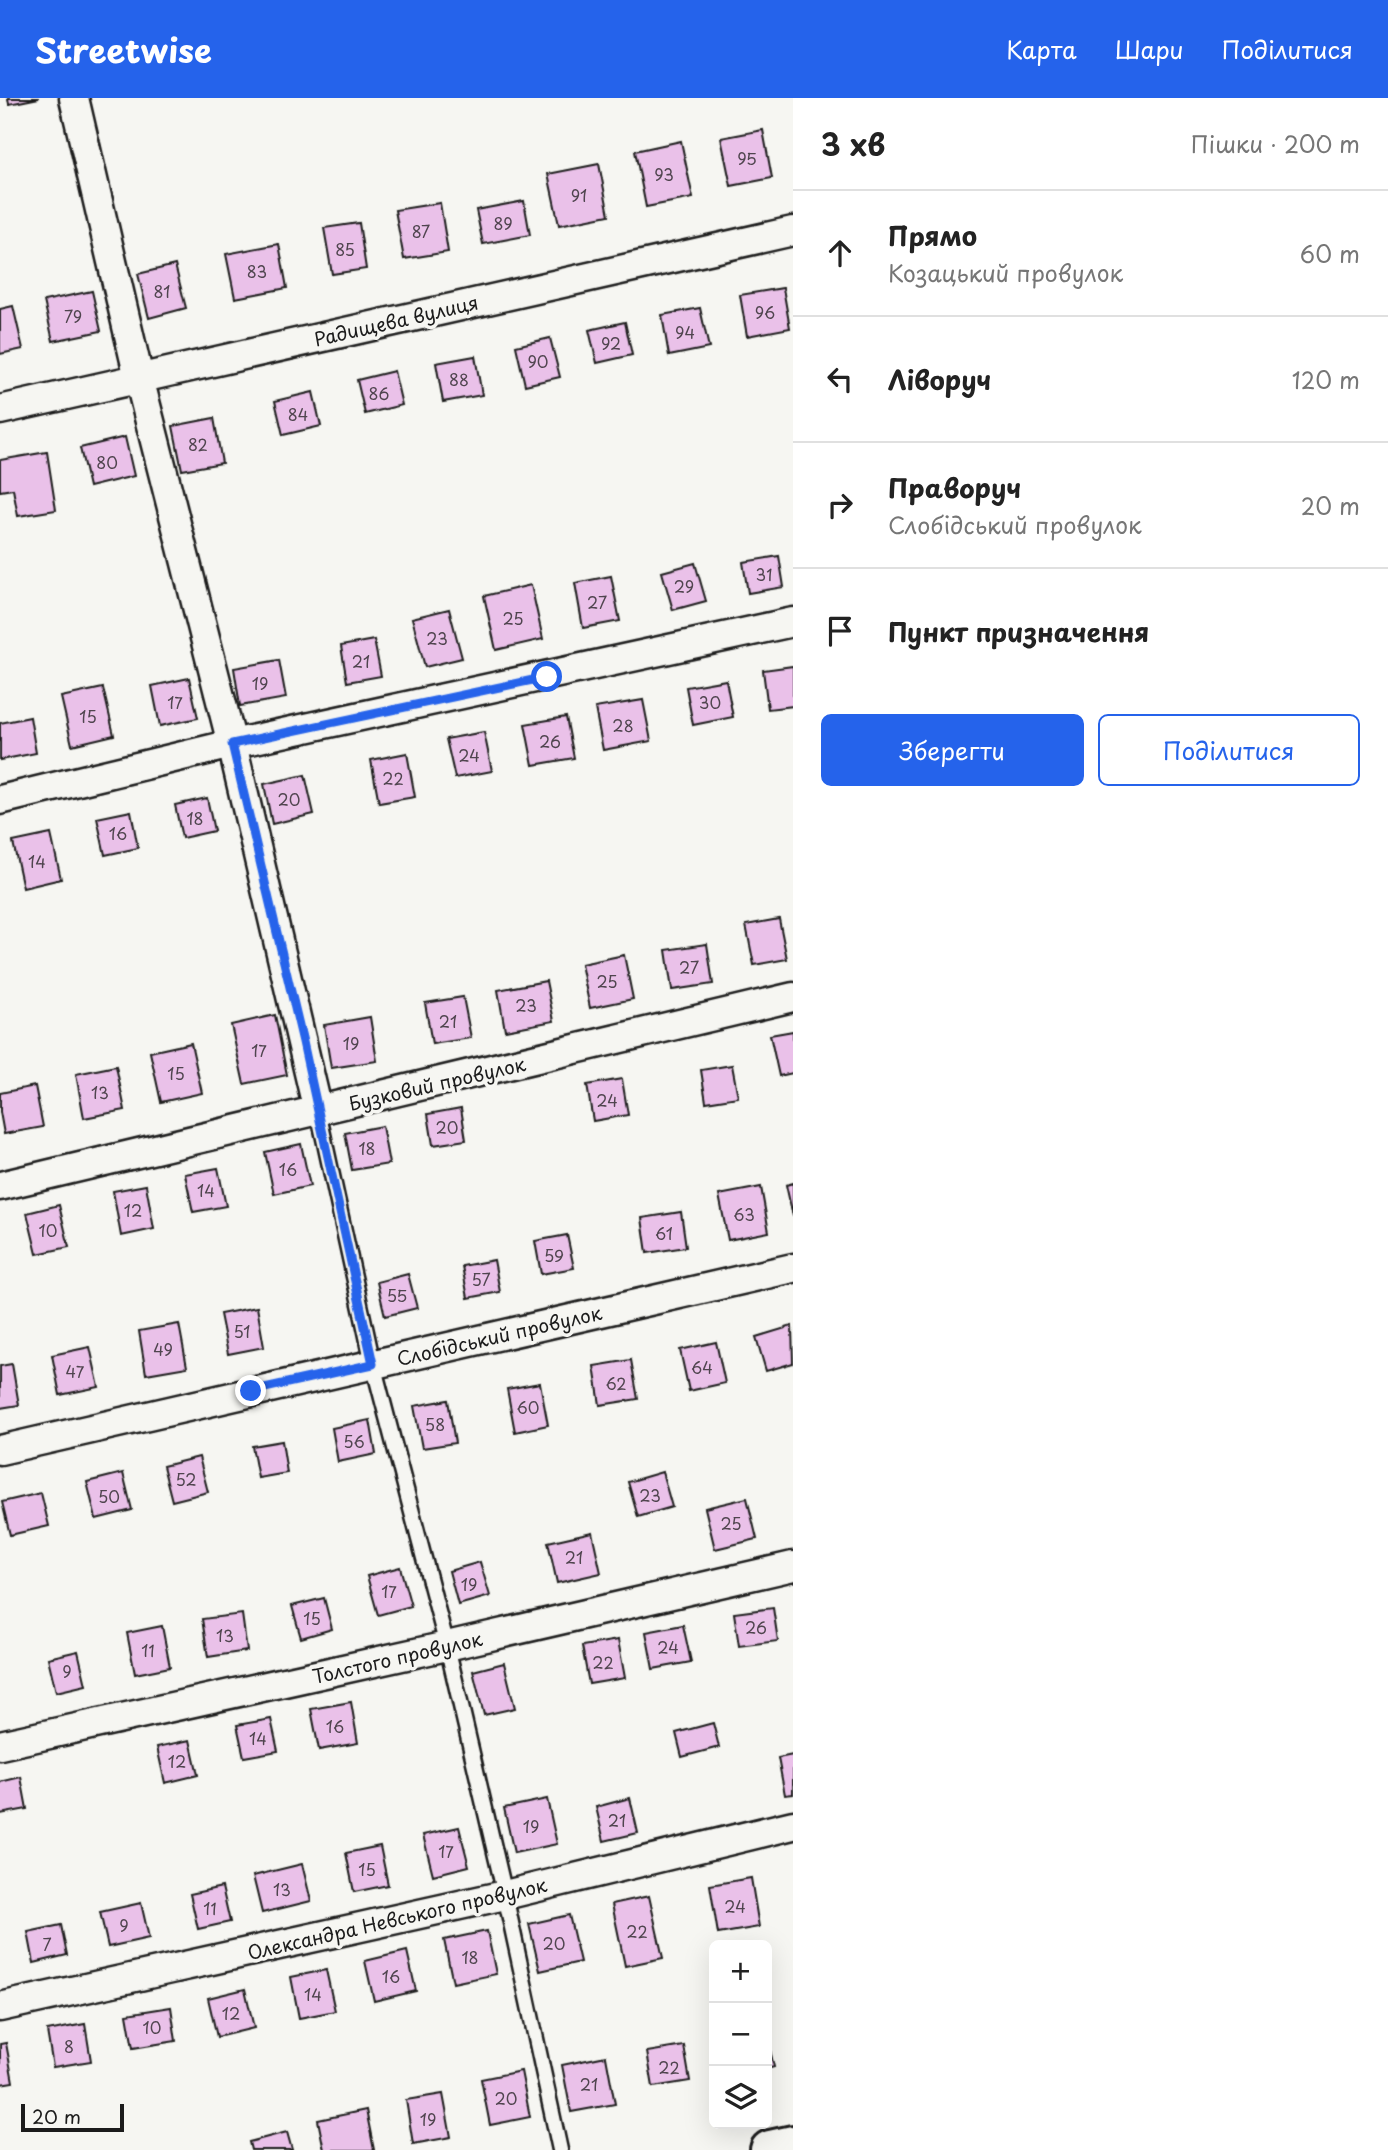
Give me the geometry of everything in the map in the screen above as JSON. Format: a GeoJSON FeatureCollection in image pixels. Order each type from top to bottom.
{"type":"FeatureCollection","features":[{"type":"Feature","properties":{"kind":"street"},"geometry":{"type":"LineString","coordinates":[[74,98],[139,378],[232,744],[318,1111]]}},
{"type":"Feature","properties":{"kind":"street","name":"Радищева вулиця"},"geometry":{"type":"LineString","coordinates":[[0,410],[793,231]]}},
{"type":"Feature","properties":{"kind":"street"},"geometry":{"type":"LineString","coordinates":[[0,800],[232,744],[793,622]]}},
{"type":"Feature","properties":{"kind":"street","name":"Бузковий провулок"},"geometry":{"type":"LineString","coordinates":[[0,1186],[793,998]]}},
{"type":"Feature","properties":{"kind":"street","name":"Слобідський провулок"},"geometry":{"type":"LineString","coordinates":[[0,1450],[793,1268]]}},
{"type":"Feature","properties":{"kind":"street","name":"Толстого провулок"},"geometry":{"type":"LineString","coordinates":[[0,1745],[793,1566]]}},
{"type":"Feature","properties":{"kind":"street","name":"Олександра Невського провулок"},"geometry":{"type":"LineString","coordinates":[[0,2007],[505,1895],[793,1825]]}},
{"type":"Feature","properties":{"kind":"street"},"geometry":{"type":"LineString","coordinates":[[770,2150],[793,2145]]}},
{"type":"Feature","properties":{"kind":"lane"},"geometry":{"type":"LineString","coordinates":[[318,1111],[373,1364],[447,1646],[505,1895],[559,2150]]}},
{"type":"Feature","properties":{"kind":"building"},"geometry":{"type":"Polygon","coordinates":[[[8,98],[39,98],[9,104],[8,98]]]}},
{"type":"Feature","properties":{"kind":"building"},"geometry":{"type":"Polygon","coordinates":[[[763,130],[772,178],[731,186],[721,138],[763,130]]]}},
{"type":"Feature","properties":{"kind":"building"},"geometry":{"type":"Polygon","coordinates":[[[681,141],[693,198],[646,207],[635,151],[681,141]]]}},
{"type":"Feature","properties":{"kind":"building"},"geometry":{"type":"Polygon","coordinates":[[[599,164],[609,215],[559,225],[548,174],[599,164]]]}},
{"type":"Feature","properties":{"kind":"building"},"geometry":{"type":"Polygon","coordinates":[[[524,201],[530,235],[483,244],[476,210],[524,201]]]}},
{"type":"Feature","properties":{"kind":"building"},"geometry":{"type":"Polygon","coordinates":[[[440,203],[448,252],[404,259],[395,210],[440,203]]]}},
{"type":"Feature","properties":{"kind":"building"},"geometry":{"type":"Polygon","coordinates":[[[359,223],[366,269],[332,274],[324,228],[359,223]]]}},
{"type":"Feature","properties":{"kind":"building"},"geometry":{"type":"Polygon","coordinates":[[[279,244],[287,288],[235,298],[226,254],[279,244]]]}},
{"type":"Feature","properties":{"kind":"building"},"geometry":{"type":"Polygon","coordinates":[[[175,265],[186,308],[149,318],[138,274],[175,265]]]}},
{"type":"Feature","properties":{"kind":"building"},"geometry":{"type":"Polygon","coordinates":[[[783,288],[790,328],[747,336],[740,295],[783,288]]]}},
{"type":"Feature","properties":{"kind":"building"},"geometry":{"type":"Polygon","coordinates":[[[92,291],[101,331],[53,341],[44,301],[92,291]]]}},
{"type":"Feature","properties":{"kind":"building"},"geometry":{"type":"Polygon","coordinates":[[[13,306],[23,349],[0,354],[0,309],[13,306]]]}},
{"type":"Feature","properties":{"kind":"building"},"geometry":{"type":"Polygon","coordinates":[[[700,308],[709,348],[669,356],[662,315],[700,308]]]}},
{"type":"Feature","properties":{"kind":"building"},"geometry":{"type":"Polygon","coordinates":[[[625,322],[632,355],[597,363],[589,330],[625,322]]]}},
{"type":"Feature","properties":{"kind":"building"},"geometry":{"type":"Polygon","coordinates":[[[550,338],[560,377],[525,385],[516,346],[550,338]]]}},
{"type":"Feature","properties":{"kind":"building"},"geometry":{"type":"Polygon","coordinates":[[[475,356],[482,395],[443,402],[436,363],[475,356]]]}},
{"type":"Feature","properties":{"kind":"building"},"geometry":{"type":"Polygon","coordinates":[[[394,371],[402,405],[365,414],[357,380],[394,371]]]}},
{"type":"Feature","properties":{"kind":"building"},"geometry":{"type":"Polygon","coordinates":[[[313,392],[321,426],[283,435],[275,401],[313,392]]]}},
{"type":"Feature","properties":{"kind":"building"},"geometry":{"type":"Polygon","coordinates":[[[214,418],[222,463],[182,470],[173,426],[214,418]]]}},
{"type":"Feature","properties":{"kind":"building"},"geometry":{"type":"Polygon","coordinates":[[[125,437],[134,476],[89,487],[80,448],[125,437]]]}},
{"type":"Feature","properties":{"kind":"building"},"geometry":{"type":"Polygon","coordinates":[[[47,452],[56,510],[18,516],[13,489],[0,491],[0,460],[47,452]]]}},
{"type":"Feature","properties":{"kind":"building"},"geometry":{"type":"Polygon","coordinates":[[[779,556],[784,587],[748,593],[743,562],[779,556]]]}},
{"type":"Feature","properties":{"kind":"building"},"geometry":{"type":"Polygon","coordinates":[[[695,563],[706,601],[673,610],[662,572],[695,563]]]}},
{"type":"Feature","properties":{"kind":"building"},"geometry":{"type":"Polygon","coordinates":[[[611,576],[620,621],[583,628],[575,583],[611,576]]]}},
{"type":"Feature","properties":{"kind":"building"},"geometry":{"type":"Polygon","coordinates":[[[531,585],[543,639],[496,650],[484,596],[531,585]]]}},
{"type":"Feature","properties":{"kind":"building"},"geometry":{"type":"Polygon","coordinates":[[[449,609],[462,658],[425,667],[412,618],[449,609]]]}},
{"type":"Feature","properties":{"kind":"building"},"geometry":{"type":"Polygon","coordinates":[[[374,640],[381,676],[347,682],[341,646],[374,640]]]}},
{"type":"Feature","properties":{"kind":"building"},"geometry":{"type":"Polygon","coordinates":[[[279,660],[286,698],[240,706],[234,668],[279,660]]]}},
{"type":"Feature","properties":{"kind":"building"},"geometry":{"type":"Polygon","coordinates":[[[793,666],[793,706],[768,709],[763,670],[793,666]]]}},
{"type":"Feature","properties":{"kind":"building"},"geometry":{"type":"Polygon","coordinates":[[[189,678],[198,718],[160,726],[152,686],[189,678]]]}},
{"type":"Feature","properties":{"kind":"building"},"geometry":{"type":"Polygon","coordinates":[[[726,680],[733,717],[693,725],[686,687],[726,680]]]}},
{"type":"Feature","properties":{"kind":"building"},"geometry":{"type":"Polygon","coordinates":[[[103,688],[114,735],[72,745],[61,697],[103,688]]]}},
{"type":"Feature","properties":{"kind":"building"},"geometry":{"type":"Polygon","coordinates":[[[643,700],[651,741],[603,750],[595,708],[643,700]]]}},
{"type":"Feature","properties":{"kind":"building"},"geometry":{"type":"Polygon","coordinates":[[[30,717],[36,753],[0,760],[0,723],[30,717]]]}},
{"type":"Feature","properties":{"kind":"building"},"geometry":{"type":"Polygon","coordinates":[[[566,717],[574,758],[533,765],[525,724],[566,717]]]}},
{"type":"Feature","properties":{"kind":"building"},"geometry":{"type":"Polygon","coordinates":[[[484,732],[492,771],[455,778],[446,739],[484,732]]]}},
{"type":"Feature","properties":{"kind":"building"},"geometry":{"type":"Polygon","coordinates":[[[407,753],[415,797],[379,803],[371,760],[407,753]]]}},
{"type":"Feature","properties":{"kind":"building"},"geometry":{"type":"Polygon","coordinates":[[[305,775],[314,814],[272,824],[264,784],[305,775]]]}},
{"type":"Feature","properties":{"kind":"building"},"geometry":{"type":"Polygon","coordinates":[[[207,798],[214,831],[182,838],[175,805],[207,798]]]}},
{"type":"Feature","properties":{"kind":"building"},"geometry":{"type":"Polygon","coordinates":[[[131,811],[138,848],[105,855],[97,818],[131,811]]]}},
{"type":"Feature","properties":{"kind":"building"},"geometry":{"type":"Polygon","coordinates":[[[51,834],[61,879],[23,888],[13,842],[51,834]]]}},
{"type":"Feature","properties":{"kind":"building"},"geometry":{"type":"Polygon","coordinates":[[[779,919],[787,959],[754,965],[746,925],[779,919]]]}},
{"type":"Feature","properties":{"kind":"building"},"geometry":{"type":"Polygon","coordinates":[[[707,944],[713,984],[672,990],[666,950],[707,944]]]}},
{"type":"Feature","properties":{"kind":"building"},"geometry":{"type":"Polygon","coordinates":[[[624,955],[633,999],[590,1008],[581,964],[624,955]]]}},
{"type":"Feature","properties":{"kind":"building"},"geometry":{"type":"Polygon","coordinates":[[[546,981],[554,1021],[505,1030],[498,990],[546,981]]]}},
{"type":"Feature","properties":{"kind":"building"},"geometry":{"type":"Polygon","coordinates":[[[463,997],[471,1038],[432,1044],[425,1003],[463,997]]]}},
{"type":"Feature","properties":{"kind":"building"},"geometry":{"type":"Polygon","coordinates":[[[275,1015],[287,1075],[244,1084],[231,1025],[275,1015]]]}},
{"type":"Feature","properties":{"kind":"building"},"geometry":{"type":"Polygon","coordinates":[[[370,1017],[377,1061],[331,1068],[324,1025],[370,1017]]]}},
{"type":"Feature","properties":{"kind":"building"},"geometry":{"type":"Polygon","coordinates":[[[793,1031],[793,1073],[779,1076],[770,1035],[793,1031]]]}},
{"type":"Feature","properties":{"kind":"building"},"geometry":{"type":"Polygon","coordinates":[[[191,1043],[202,1093],[161,1102],[150,1052],[191,1043]]]}},
{"type":"Feature","properties":{"kind":"building"},"geometry":{"type":"Polygon","coordinates":[[[732,1065],[738,1097],[706,1102],[701,1070],[732,1065]]]}},
{"type":"Feature","properties":{"kind":"building"},"geometry":{"type":"Polygon","coordinates":[[[116,1066],[125,1110],[84,1118],[76,1074],[116,1066]]]}},
{"type":"Feature","properties":{"kind":"building"},"geometry":{"type":"Polygon","coordinates":[[[622,1079],[628,1115],[593,1121],[587,1085],[622,1079]]]}},
{"type":"Feature","properties":{"kind":"building"},"geometry":{"type":"Polygon","coordinates":[[[35,1086],[43,1127],[4,1134],[0,1093],[35,1086]]]}},
{"type":"Feature","properties":{"kind":"building"},"geometry":{"type":"Polygon","coordinates":[[[461,1108],[466,1140],[433,1145],[428,1114],[461,1108]]]}},
{"type":"Feature","properties":{"kind":"building"},"geometry":{"type":"Polygon","coordinates":[[[382,1126],[389,1164],[352,1170],[345,1133],[382,1126]]]}},
{"type":"Feature","properties":{"kind":"building"},"geometry":{"type":"Polygon","coordinates":[[[301,1144],[310,1186],[274,1194],[265,1152],[301,1144]]]}},
{"type":"Feature","properties":{"kind":"building"},"geometry":{"type":"Polygon","coordinates":[[[218,1168],[226,1206],[193,1212],[185,1174],[218,1168]]]}},
{"type":"Feature","properties":{"kind":"building"},"geometry":{"type":"Polygon","coordinates":[[[793,1183],[793,1216],[786,1185],[793,1183]]]}},
{"type":"Feature","properties":{"kind":"building"},"geometry":{"type":"Polygon","coordinates":[[[146,1185],[154,1229],[121,1236],[113,1191],[146,1185]]]}},
{"type":"Feature","properties":{"kind":"building"},"geometry":{"type":"Polygon","coordinates":[[[761,1187],[769,1232],[728,1240],[719,1195],[761,1187]]]}},
{"type":"Feature","properties":{"kind":"building"},"geometry":{"type":"Polygon","coordinates":[[[59,1205],[69,1247],[37,1254],[27,1213],[59,1205]]]}},
{"type":"Feature","properties":{"kind":"building"},"geometry":{"type":"Polygon","coordinates":[[[681,1212],[686,1247],[647,1253],[642,1218],[681,1212]]]}},
{"type":"Feature","properties":{"kind":"building"},"geometry":{"type":"Polygon","coordinates":[[[567,1235],[574,1268],[541,1274],[535,1241],[567,1235]]]}},
{"type":"Feature","properties":{"kind":"building"},"geometry":{"type":"Polygon","coordinates":[[[494,1260],[500,1292],[468,1298],[462,1266],[494,1260]]]}},
{"type":"Feature","properties":{"kind":"building"},"geometry":{"type":"Polygon","coordinates":[[[408,1274],[417,1308],[385,1316],[377,1282],[408,1274]]]}},
{"type":"Feature","properties":{"kind":"building"},"geometry":{"type":"Polygon","coordinates":[[[257,1307],[264,1347],[228,1354],[220,1314],[257,1307]]]}},
{"type":"Feature","properties":{"kind":"building"},"geometry":{"type":"Polygon","coordinates":[[[179,1324],[187,1367],[146,1374],[139,1331],[179,1324]]]}},
{"type":"Feature","properties":{"kind":"building"},"geometry":{"type":"Polygon","coordinates":[[[792,1326],[793,1363],[766,1371],[756,1337],[792,1326]]]}},
{"type":"Feature","properties":{"kind":"building"},"geometry":{"type":"Polygon","coordinates":[[[716,1342],[725,1383],[689,1391],[680,1350],[716,1342]]]}},
{"type":"Feature","properties":{"kind":"building"},"geometry":{"type":"Polygon","coordinates":[[[90,1347],[99,1387],[60,1395],[52,1355],[90,1347]]]}},
{"type":"Feature","properties":{"kind":"building"},"geometry":{"type":"Polygon","coordinates":[[[631,1360],[638,1399],[600,1405],[594,1366],[631,1360]]]}},
{"type":"Feature","properties":{"kind":"building"},"geometry":{"type":"Polygon","coordinates":[[[12,1364],[19,1405],[0,1408],[0,1366],[12,1364]]]}},
{"type":"Feature","properties":{"kind":"building"},"geometry":{"type":"Polygon","coordinates":[[[540,1383],[548,1425],[515,1432],[507,1389],[540,1383]]]}},
{"type":"Feature","properties":{"kind":"building"},"geometry":{"type":"Polygon","coordinates":[[[448,1400],[455,1443],[422,1448],[414,1406],[448,1400]]]}},
{"type":"Feature","properties":{"kind":"building"},"geometry":{"type":"Polygon","coordinates":[[[370,1420],[376,1454],[338,1462],[332,1428],[370,1420]]]}},
{"type":"Feature","properties":{"kind":"building"},"geometry":{"type":"Polygon","coordinates":[[[282,1441],[287,1473],[258,1478],[252,1446],[282,1441]]]}},
{"type":"Feature","properties":{"kind":"building"},"geometry":{"type":"Polygon","coordinates":[[[199,1457],[208,1492],[172,1501],[163,1466],[199,1457]]]}},
{"type":"Feature","properties":{"kind":"building"},"geometry":{"type":"Polygon","coordinates":[[[662,1472],[672,1507],[638,1517],[628,1482],[662,1472]]]}},
{"type":"Feature","properties":{"kind":"building"},"geometry":{"type":"Polygon","coordinates":[[[123,1473],[132,1510],[96,1519],[87,1482],[123,1473]]]}},
{"type":"Feature","properties":{"kind":"building"},"geometry":{"type":"Polygon","coordinates":[[[41,1493],[49,1526],[10,1535],[2,1502],[41,1493]]]}},
{"type":"Feature","properties":{"kind":"building"},"geometry":{"type":"Polygon","coordinates":[[[747,1498],[757,1539],[715,1549],[705,1508],[747,1498]]]}},
{"type":"Feature","properties":{"kind":"building"},"geometry":{"type":"Polygon","coordinates":[[[592,1532],[601,1573],[557,1583],[548,1542],[592,1532]]]}},
{"type":"Feature","properties":{"kind":"building"},"geometry":{"type":"Polygon","coordinates":[[[480,1562],[490,1596],[458,1605],[449,1571],[480,1562]]]}},
{"type":"Feature","properties":{"kind":"building"},"geometry":{"type":"Polygon","coordinates":[[[400,1567],[411,1606],[378,1615],[367,1576],[400,1567]]]}},
{"type":"Feature","properties":{"kind":"building"},"geometry":{"type":"Polygon","coordinates":[[[324,1598],[332,1629],[301,1638],[292,1606],[324,1598]]]}},
{"type":"Feature","properties":{"kind":"building"},"geometry":{"type":"Polygon","coordinates":[[[773,1608],[778,1641],[739,1646],[734,1613],[773,1608]]]}},
{"type":"Feature","properties":{"kind":"building"},"geometry":{"type":"Polygon","coordinates":[[[242,1614],[247,1651],[208,1657],[202,1619],[242,1614]]]}},
{"type":"Feature","properties":{"kind":"building"},"geometry":{"type":"Polygon","coordinates":[[[683,1625],[691,1662],[653,1669],[646,1632],[683,1625]]]}},
{"type":"Feature","properties":{"kind":"building"},"geometry":{"type":"Polygon","coordinates":[[[162,1626],[170,1667],[135,1674],[127,1633],[162,1626]]]}},
{"type":"Feature","properties":{"kind":"building"},"geometry":{"type":"Polygon","coordinates":[[[618,1640],[625,1678],[589,1684],[582,1646],[618,1640]]]}},
{"type":"Feature","properties":{"kind":"building"},"geometry":{"type":"Polygon","coordinates":[[[78,1651],[86,1685],[56,1692],[48,1658],[78,1651]]]}},
{"type":"Feature","properties":{"kind":"building"},"geometry":{"type":"Polygon","coordinates":[[[504,1663],[515,1708],[484,1715],[473,1671],[504,1663]]]}},
{"type":"Feature","properties":{"kind":"building"},"geometry":{"type":"Polygon","coordinates":[[[351,1702],[358,1743],[319,1750],[311,1709],[351,1702]]]}},
{"type":"Feature","properties":{"kind":"building"},"geometry":{"type":"Polygon","coordinates":[[[271,1719],[278,1751],[244,1757],[237,1725],[271,1719]]]}},
{"type":"Feature","properties":{"kind":"building"},"geometry":{"type":"Polygon","coordinates":[[[713,1723],[719,1747],[682,1757],[676,1733],[713,1723]]]}},
{"type":"Feature","properties":{"kind":"building"},"geometry":{"type":"Polygon","coordinates":[[[190,1740],[198,1775],[165,1783],[157,1747],[190,1740]]]}},
{"type":"Feature","properties":{"kind":"building"},"geometry":{"type":"Polygon","coordinates":[[[793,1755],[793,1794],[785,1795],[778,1758],[793,1755]]]}},
{"type":"Feature","properties":{"kind":"building"},"geometry":{"type":"Polygon","coordinates":[[[21,1777],[27,1809],[0,1814],[0,1782],[21,1777]]]}},
{"type":"Feature","properties":{"kind":"building"},"geometry":{"type":"Polygon","coordinates":[[[630,1798],[638,1833],[604,1841],[596,1807],[630,1798]]]}},
{"type":"Feature","properties":{"kind":"building"},"geometry":{"type":"Polygon","coordinates":[[[547,1799],[557,1844],[514,1853],[504,1808],[547,1799]]]}},
{"type":"Feature","properties":{"kind":"building"},"geometry":{"type":"Polygon","coordinates":[[[459,1827],[469,1866],[433,1875],[423,1835],[459,1827]]]}},
{"type":"Feature","properties":{"kind":"building"},"geometry":{"type":"Polygon","coordinates":[[[380,1846],[388,1885],[354,1892],[346,1853],[380,1846]]]}},
{"type":"Feature","properties":{"kind":"building"},"geometry":{"type":"Polygon","coordinates":[[[302,1864],[311,1901],[262,1913],[253,1876],[302,1864]]]}},
{"type":"Feature","properties":{"kind":"building"},"geometry":{"type":"Polygon","coordinates":[[[751,1878],[759,1927],[718,1934],[710,1885],[751,1878]]]}},
{"type":"Feature","properties":{"kind":"building"},"geometry":{"type":"Polygon","coordinates":[[[222,1887],[230,1922],[198,1929],[190,1894],[222,1887]]]}},
{"type":"Feature","properties":{"kind":"building"},"geometry":{"type":"Polygon","coordinates":[[[649,1896],[663,1958],[625,1966],[612,1904],[649,1896]]]}},
{"type":"Feature","properties":{"kind":"building"},"geometry":{"type":"Polygon","coordinates":[[[141,1903],[149,1938],[108,1947],[100,1912],[141,1903]]]}},
{"type":"Feature","properties":{"kind":"building"},"geometry":{"type":"Polygon","coordinates":[[[569,1915],[580,1962],[540,1971],[529,1924],[569,1915]]]}},
{"type":"Feature","properties":{"kind":"building"},"geometry":{"type":"Polygon","coordinates":[[[61,1925],[67,1955],[34,1963],[28,1932],[61,1925]]]}},
{"type":"Feature","properties":{"kind":"building"},"geometry":{"type":"Polygon","coordinates":[[[487,1931],[496,1974],[453,1983],[444,1940],[487,1931]]]}},
{"type":"Feature","properties":{"kind":"building"},"geometry":{"type":"Polygon","coordinates":[[[407,1951],[416,1991],[374,2001],[365,1961],[407,1951]]]}},
{"type":"Feature","properties":{"kind":"building"},"geometry":{"type":"Polygon","coordinates":[[[326,1970],[335,2011],[299,2018],[291,1977],[326,1970]]]}},
{"type":"Feature","properties":{"kind":"building"},"geometry":{"type":"Polygon","coordinates":[[[245,1989],[254,2028],[217,2037],[208,1998],[245,1989]]]}},
{"type":"Feature","properties":{"kind":"building"},"geometry":{"type":"Polygon","coordinates":[[[171,2007],[176,2041],[133,2048],[127,2014],[171,2007]]]}},
{"type":"Feature","properties":{"kind":"building"},"geometry":{"type":"Polygon","coordinates":[[[85,2024],[91,2061],[53,2067],[47,2031],[85,2024]]]}},
{"type":"Feature","properties":{"kind":"building"},"geometry":{"type":"Polygon","coordinates":[[[6,2043],[13,2082],[0,2084],[0,2044],[6,2043]]]}},
{"type":"Feature","properties":{"kind":"building"},"geometry":{"type":"Polygon","coordinates":[[[684,2046],[690,2081],[653,2087],[647,2052],[684,2046]]]}},
{"type":"Feature","properties":{"kind":"building"},"geometry":{"type":"Polygon","coordinates":[[[606,2056],[615,2104],[571,2112],[562,2065],[606,2056]]]}},
{"type":"Feature","properties":{"kind":"building"},"geometry":{"type":"Polygon","coordinates":[[[521,2071],[530,2117],[490,2125],[481,2079],[521,2071]]]}},
{"type":"Feature","properties":{"kind":"building"},"geometry":{"type":"Polygon","coordinates":[[[443,2094],[451,2137],[413,2144],[406,2100],[443,2094]]]}},
{"type":"Feature","properties":{"kind":"building"},"geometry":{"type":"Polygon","coordinates":[[[366,2110],[374,2150],[324,2150],[318,2120],[366,2110]]]}},
{"type":"Feature","properties":{"kind":"building"},"geometry":{"type":"Polygon","coordinates":[[[287,2132],[292,2150],[251,2150],[249,2142],[287,2132]]]}},
{"type":"Feature","properties":{"kind":"route"},"geometry":{"type":"LineString","coordinates":[[251,1391],[373,1364],[303,1042],[232,744],[547,677]]}}]}
